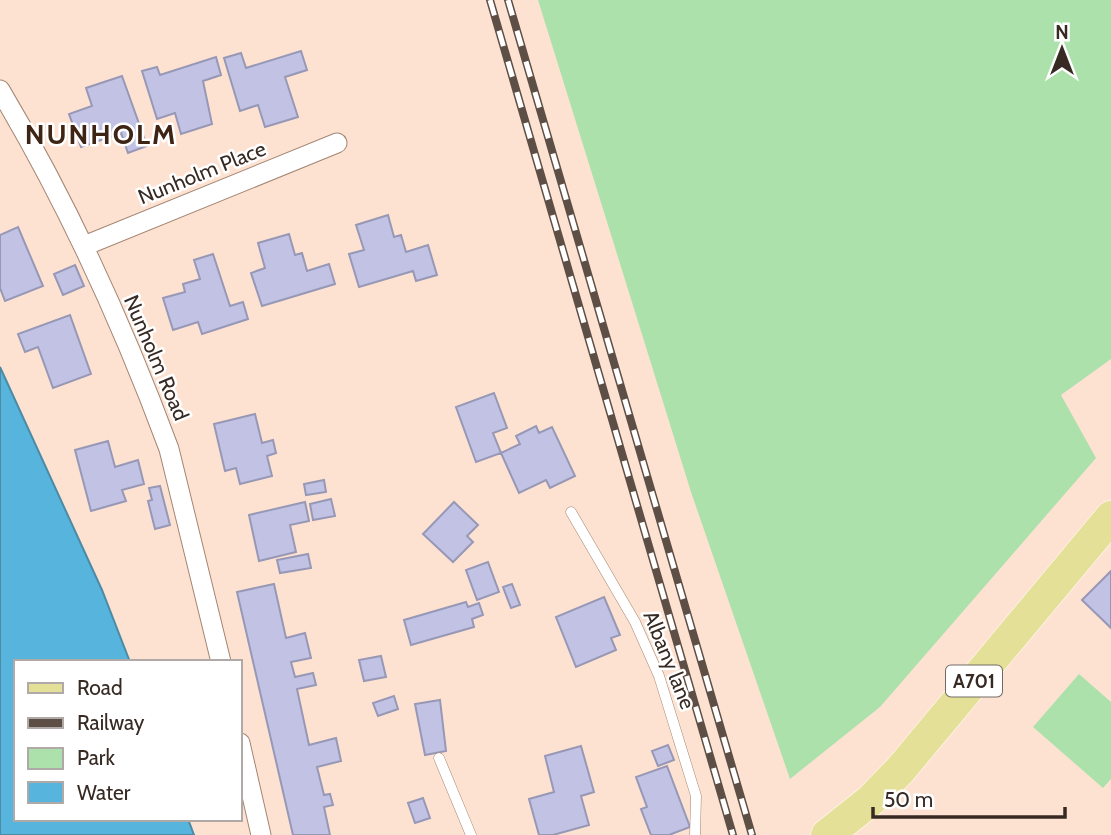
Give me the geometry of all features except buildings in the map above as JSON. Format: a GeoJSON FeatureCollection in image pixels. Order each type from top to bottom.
{"type":"FeatureCollection","features":[{"type":"Feature","properties":{"kind":"main road","name":"A701"},"geometry":{"type":"LineString","coordinates":[[827,835],[871,800],[901,769],[1111,517]]}},
{"type":"Feature","properties":{"kind":"street","name":"Nunholm Road"},"geometry":{"type":"LineString","coordinates":[[0,90],[37,152],[84,246],[169,449],[221,660]]}},
{"type":"Feature","properties":{"kind":"street","name":"Nunholm Place"},"geometry":{"type":"LineString","coordinates":[[84,246],[337,143]]}},
{"type":"Feature","properties":{"kind":"street"},"geometry":{"type":"LineString","coordinates":[[242,752],[261,835]]}},
{"type":"Feature","properties":{"kind":"lane","name":"Albany lane"},"geometry":{"type":"LineString","coordinates":[[571,512],[635,622],[659,676],[696,796],[695,835]]}},
{"type":"Feature","properties":{"kind":"lane"},"geometry":{"type":"LineString","coordinates":[[439,758],[471,835]]}},
{"type":"Feature","properties":{"kind":"green space"},"geometry":{"type":"Polygon","coordinates":[[[538,0],[1111,0],[1111,359],[1061,395],[1096,458],[880,707],[790,779],[691,492],[538,0]]]}},
{"type":"Feature","properties":{"kind":"green space"},"geometry":{"type":"Polygon","coordinates":[[[1079,674],[1111,702],[1111,779],[1103,788],[1033,727],[1079,674]]]}},
{"type":"Feature","properties":{"kind":"water"},"geometry":{"type":"Polygon","coordinates":[[[0,367],[102,590],[129,660],[14,660],[14,821],[189,821],[194,835],[0,835],[0,367]]]}},
{"type":"Feature","properties":{"kind":"railway"},"geometry":{"type":"LineString","coordinates":[[490,0],[733,835]]}},
{"type":"Feature","properties":{"kind":"railway"},"geometry":{"type":"LineString","coordinates":[[508,0],[752,835]]}},
{"type":"Feature","properties":{"kind":"district","name":"NUNHOLM"},"geometry":{"type":"Point","coordinates":[101,134]}}]}
